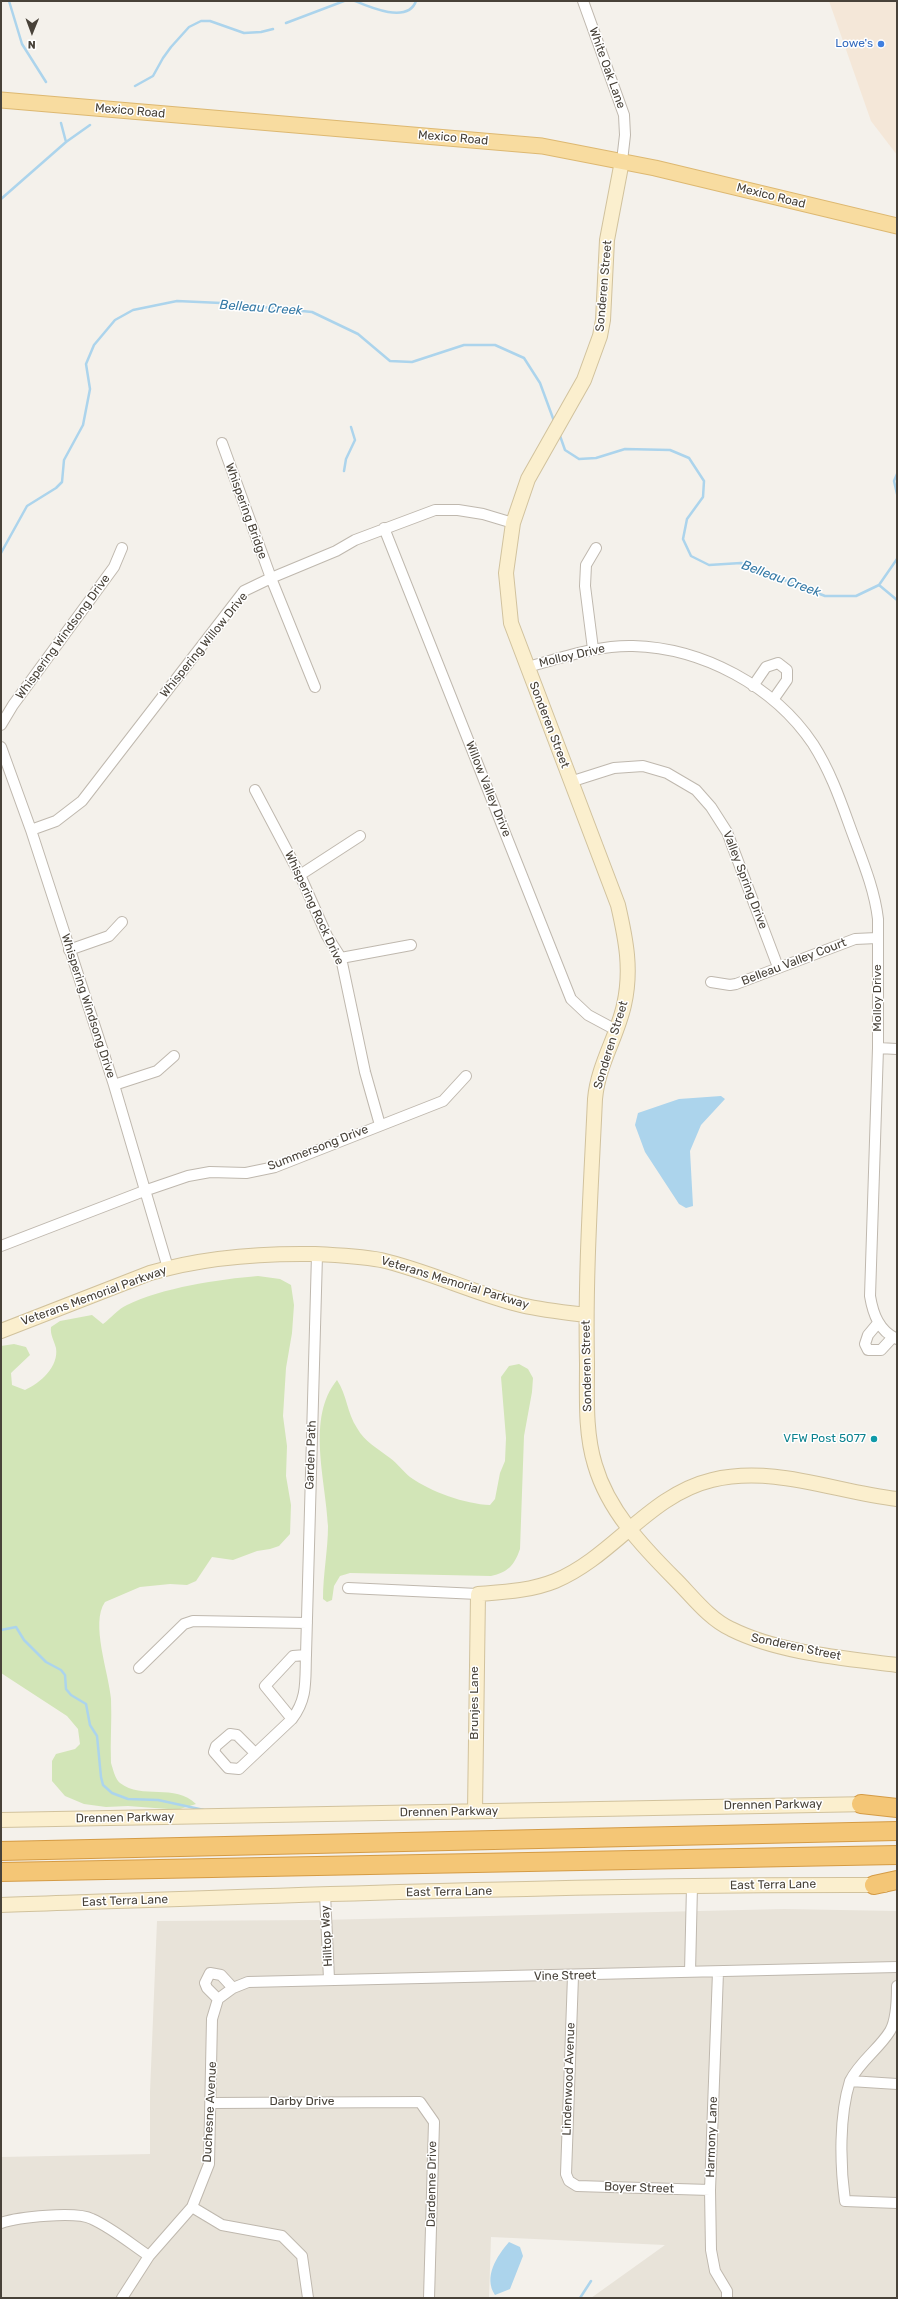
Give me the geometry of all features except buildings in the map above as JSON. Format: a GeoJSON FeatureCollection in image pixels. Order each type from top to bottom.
{"type":"FeatureCollection","features":[{"type":"Feature","properties":{"kind":"highway"},"geometry":{"type":"LineString","coordinates":[[861,1804],[897,1808]]}},
{"type":"Feature","properties":{"kind":"highway"},"geometry":{"type":"LineString","coordinates":[[1,1851],[897,1831]]}},
{"type":"Feature","properties":{"kind":"highway"},"geometry":{"type":"LineString","coordinates":[[1,1872],[897,1855]]}},
{"type":"Feature","properties":{"kind":"highway"},"geometry":{"type":"LineString","coordinates":[[874,1885],[897,1880]]}},
{"type":"Feature","properties":{"kind":"main road","name":"Mexico Road"},"geometry":{"type":"LineString","coordinates":[[1,100],[542,146],[622,161],[897,226]]}},
{"type":"Feature","properties":{"kind":"street","name":"White Oak Lane"},"geometry":{"type":"LineString","coordinates":[[583,1],[624,115],[625,135],[622,161]]}},
{"type":"Feature","properties":{"kind":"street","name":"Sonderen Street"},"geometry":{"type":"LineString","coordinates":[[622,161],[607,240],[603,320],[592,362],[584,380],[548,446],[528,479],[512,524],[506,558],[508,608],[511,623],[570,782],[618,905],[627,944],[628,978],[624,1006],[596,1084],[586,1315],[589,1442],[595,1466],[607,1495],[630,1530],[656,1560],[715,1619],[729,1628],[755,1640],[795,1649],[897,1665]]}},
{"type":"Feature","properties":{"kind":"street","name":"Whispering Bridge"},"geometry":{"type":"LineString","coordinates":[[222,443],[271,578],[315,687]]}},
{"type":"Feature","properties":{"kind":"street","name":"Whispering Willow Drive"},"geometry":{"type":"LineString","coordinates":[[31,830],[56,822],[82,801],[244,591],[336,551],[355,540],[435,510],[446,509],[483,514],[512,524]]}},
{"type":"Feature","properties":{"kind":"street","name":"Willow Valley Drive"},"geometry":{"type":"LineString","coordinates":[[384,528],[571,999],[588,1015],[616,1030]]}},
{"type":"Feature","properties":{"kind":"street","name":"Whispering Windsong Drive"},"geometry":{"type":"LineString","coordinates":[[1,725],[13,705],[114,567],[122,548]]}},
{"type":"Feature","properties":{"kind":"street"},"geometry":{"type":"LineString","coordinates":[[593,649],[585,586],[586,565],[596,548]]}},
{"type":"Feature","properties":{"kind":"street","name":"Molloy Drive"},"geometry":{"type":"LineString","coordinates":[[527,667],[593,649],[634,646],[669,650],[699,657],[728,670],[773,700],[784,710],[812,743],[828,771],[841,800],[876,899],[878,938],[878,1048],[870,1296],[872,1312],[878,1323],[895,1338],[881,1350],[868,1350],[865,1344],[868,1335],[878,1323]]}},
{"type":"Feature","properties":{"kind":"street"},"geometry":{"type":"LineString","coordinates":[[753,686],[766,667],[778,664],[783,666],[787,670],[787,680],[773,700]]}},
{"type":"Feature","properties":{"kind":"street","name":"Whispering Windsong Drive"},"geometry":{"type":"LineString","coordinates":[[1,747],[31,830],[114,1084],[144,1191],[168,1268]]}},
{"type":"Feature","properties":{"kind":"street","name":"Valley Spring Drive"},"geometry":{"type":"LineString","coordinates":[[570,782],[614,768],[643,766],[667,773],[696,790],[711,806],[727,832],[778,968]]}},
{"type":"Feature","properties":{"kind":"street","name":"Whispering Rock Drive"},"geometry":{"type":"LineString","coordinates":[[255,790],[300,875],[327,936],[341,958],[365,1072],[380,1125]]}},
{"type":"Feature","properties":{"kind":"street"},"geometry":{"type":"LineString","coordinates":[[300,875],[360,836]]}},
{"type":"Feature","properties":{"kind":"street"},"geometry":{"type":"LineString","coordinates":[[69,950],[109,936],[122,922]]}},
{"type":"Feature","properties":{"kind":"street","name":"Belleau Valley Court"},"geometry":{"type":"LineString","coordinates":[[711,982],[730,985],[736,984],[855,939],[878,938]]}},
{"type":"Feature","properties":{"kind":"street"},"geometry":{"type":"LineString","coordinates":[[341,958],[411,945]]}},
{"type":"Feature","properties":{"kind":"street"},"geometry":{"type":"LineString","coordinates":[[878,1048],[897,1048]]}},
{"type":"Feature","properties":{"kind":"street"},"geometry":{"type":"LineString","coordinates":[[114,1084],[157,1071],[174,1056]]}},
{"type":"Feature","properties":{"kind":"street","name":"Summersong Drive"},"geometry":{"type":"LineString","coordinates":[[1,1246],[144,1191],[188,1176],[210,1172],[246,1173],[275,1167],[443,1101],[466,1076]]}},
{"type":"Feature","properties":{"kind":"street","name":"Veterans Memorial Parkway"},"geometry":{"type":"LineString","coordinates":[[1,1331],[150,1273],[168,1268],[240,1255],[317,1254],[363,1257],[381,1260],[427,1273],[518,1305],[586,1315]]}},
{"type":"Feature","properties":{"kind":"street","name":"Garden Path"},"geometry":{"type":"LineString","coordinates":[[255,1753],[292,1719],[300,1708],[304,1698],[317,1254]]}},
{"type":"Feature","properties":{"kind":"street"},"geometry":{"type":"LineString","coordinates":[[348,1588],[478,1594],[527,1590],[554,1581],[584,1565],[630,1530],[655,1507],[684,1489],[711,1480],[732,1476],[773,1476],[897,1499]]}},
{"type":"Feature","properties":{"kind":"street","name":"Brunjes Lane"},"geometry":{"type":"LineString","coordinates":[[474,1811],[478,1594]]}},
{"type":"Feature","properties":{"kind":"street"},"geometry":{"type":"LineString","coordinates":[[139,1668],[184,1624],[193,1622],[306,1622]]}},
{"type":"Feature","properties":{"kind":"street"},"geometry":{"type":"LineString","coordinates":[[292,1719],[265,1686],[293,1656],[306,1655]]}},
{"type":"Feature","properties":{"kind":"street","name":"Drennen Parkway"},"geometry":{"type":"LineString","coordinates":[[1,1820],[897,1803]]}},
{"type":"Feature","properties":{"kind":"street","name":"East Terra Lane"},"geometry":{"type":"LineString","coordinates":[[1,1905],[325,1894],[692,1886],[897,1885]]}},
{"type":"Feature","properties":{"kind":"street"},"geometry":{"type":"LineString","coordinates":[[690,1972],[692,1886]]}},
{"type":"Feature","properties":{"kind":"street","name":"Hilltop Way"},"geometry":{"type":"LineString","coordinates":[[325,1894],[329,1979]]}},
{"type":"Feature","properties":{"kind":"street","name":"Vine Street"},"geometry":{"type":"LineString","coordinates":[[218,1999],[233,1988],[248,1982],[329,1979],[573,1976],[897,1967]]}},
{"type":"Feature","properties":{"kind":"street"},"geometry":{"type":"LineString","coordinates":[[218,1999],[207,1988],[205,1983],[207,1975],[215,1972],[221,1975],[233,1988]]}},
{"type":"Feature","properties":{"kind":"street","name":"Harmony Lane"},"geometry":{"type":"LineString","coordinates":[[718,1972],[710,2190],[711,2250],[716,2271],[727,2291],[727,2298]]}},
{"type":"Feature","properties":{"kind":"street","name":"Lindenwood Avenue"},"geometry":{"type":"LineString","coordinates":[[569,2181],[566,2174],[573,1976]]}},
{"type":"Feature","properties":{"kind":"street"},"geometry":{"type":"LineString","coordinates":[[897,1986],[897,2002],[890,2031],[857,2068],[850,2081],[845,2098],[842,2177],[845,2201],[897,2203]]}},
{"type":"Feature","properties":{"kind":"street","name":"Duchesne Avenue"},"geometry":{"type":"LineString","coordinates":[[122,2298],[149,2256],[192,2207],[209,2164],[212,2103],[212,2019],[218,1999]]}},
{"type":"Feature","properties":{"kind":"street"},"geometry":{"type":"LineString","coordinates":[[850,2081],[897,2084]]}},
{"type":"Feature","properties":{"kind":"street","name":"Darby Drive"},"geometry":{"type":"LineString","coordinates":[[212,2103],[392,2101]]}},
{"type":"Feature","properties":{"kind":"street","name":"Dardenne Drive"},"geometry":{"type":"LineString","coordinates":[[392,2101],[420,2102],[434,2122],[429,2298]]}},
{"type":"Feature","properties":{"kind":"street","name":"Boyer Street"},"geometry":{"type":"LineString","coordinates":[[569,2181],[577,2186],[710,2190]]}},
{"type":"Feature","properties":{"kind":"street"},"geometry":{"type":"LineString","coordinates":[[192,2207],[222,2225],[282,2236],[302,2256],[308,2298]]}},
{"type":"Feature","properties":{"kind":"street"},"geometry":{"type":"LineString","coordinates":[[4,2220],[57,2216],[91,2218],[149,2256]]}},
{"type":"Feature","properties":{"kind":"shaded area"},"geometry":{"type":"Polygon","coordinates":[[[829,1],[897,1],[897,155],[871,121],[829,1]]]}},
{"type":"Feature","properties":{"kind":"shaded area"},"geometry":{"type":"Polygon","coordinates":[[[784,1909],[897,1911],[897,2298],[591,2298],[665,2245],[491,2237],[489,2298],[1,2298],[1,2157],[150,2154],[150,2092],[157,1921],[321,1920],[784,1909]]]}},
{"type":"Feature","properties":{"kind":"green space"},"geometry":{"type":"Polygon","coordinates":[[[258,1276],[280,1279],[291,1285],[294,1305],[292,1333],[286,1368],[283,1416],[287,1446],[286,1476],[291,1505],[290,1534],[279,1546],[257,1551],[233,1560],[212,1557],[196,1581],[187,1585],[170,1584],[140,1587],[105,1602],[101,1611],[99,1622],[102,1649],[110,1688],[111,1763],[115,1776],[120,1783],[129,1788],[148,1792],[178,1794],[188,1798],[196,1804],[180,1809],[168,1809],[128,1806],[106,1807],[84,1804],[65,1796],[52,1781],[52,1761],[56,1754],[75,1749],[80,1744],[78,1729],[67,1716],[1,1673],[1,1346],[14,1344],[26,1347],[30,1355],[11,1373],[12,1385],[25,1390],[42,1379],[55,1362],[56,1348],[51,1327],[60,1321],[92,1315],[103,1324],[124,1307],[156,1294],[191,1285],[226,1279],[258,1276]]]}},
{"type":"Feature","properties":{"kind":"green space"},"geometry":{"type":"Polygon","coordinates":[[[519,1364],[528,1369],[533,1378],[524,1436],[520,1549],[513,1564],[506,1570],[491,1576],[350,1573],[340,1576],[334,1586],[332,1600],[327,1602],[323,1599],[328,1526],[320,1450],[320,1431],[322,1412],[328,1395],[337,1380],[343,1392],[351,1416],[360,1433],[376,1448],[393,1460],[410,1477],[428,1488],[459,1500],[490,1505],[495,1499],[500,1473],[505,1461],[506,1438],[501,1377],[509,1366],[519,1364]]]}},
{"type":"Feature","properties":{"kind":"water"},"geometry":{"type":"Polygon","coordinates":[[[721,1096],[725,1099],[701,1125],[690,1151],[693,1206],[686,1208],[679,1204],[645,1152],[635,1125],[638,1113],[679,1099],[721,1096]]]}},
{"type":"Feature","properties":{"kind":"water"},"geometry":{"type":"Polygon","coordinates":[[[509,2242],[520,2247],[523,2256],[510,2289],[495,2295],[490,2281],[491,2274],[496,2260],[509,2242]]]}},
{"type":"Feature","properties":{"kind":"waterway"},"geometry":{"type":"LineString","coordinates":[[9,1],[22,44],[46,82]]}},
{"type":"Feature","properties":{"kind":"waterway"},"geometry":{"type":"LineString","coordinates":[[286,23],[344,1]]}},
{"type":"Feature","properties":{"kind":"waterway"},"geometry":{"type":"LineString","coordinates":[[355,1],[378,10],[397,13],[405,12],[412,8],[416,1]]}},
{"type":"Feature","properties":{"kind":"waterway"},"geometry":{"type":"LineString","coordinates":[[135,86],[153,76],[171,47],[189,27],[201,21],[210,21],[244,33],[261,32],[273,29]]}},
{"type":"Feature","properties":{"kind":"waterway"},"geometry":{"type":"LineString","coordinates":[[61,123],[66,142]]}},
{"type":"Feature","properties":{"kind":"waterway"},"geometry":{"type":"LineString","coordinates":[[1,199],[66,142],[90,125]]}},
{"type":"Feature","properties":{"kind":"waterway","name":"Belleau Creek"},"geometry":{"type":"LineString","coordinates":[[1,553],[27,506],[56,488],[62,482],[64,460],[83,425],[90,389],[86,364],[94,345],[115,320],[133,310],[177,301],[221,303],[312,312],[358,334],[390,361],[412,362],[464,345],[495,345],[524,358],[540,383],[554,421]]}},
{"type":"Feature","properties":{"kind":"waterway"},"geometry":{"type":"LineString","coordinates":[[344,471],[346,459],[355,440],[351,427]]}},
{"type":"Feature","properties":{"kind":"waterway","name":"Belleau Creek"},"geometry":{"type":"LineString","coordinates":[[559,433],[565,450],[579,459],[596,458],[625,449],[670,450],[689,458],[704,481],[703,497],[687,519],[683,539],[691,556],[709,565],[741,563],[825,596],[856,596],[879,585],[897,559]]}},
{"type":"Feature","properties":{"kind":"waterway","name":"Belleau Creek"},"geometry":{"type":"LineString","coordinates":[[897,474],[894,481],[897,494]]}},
{"type":"Feature","properties":{"kind":"waterway"},"geometry":{"type":"LineString","coordinates":[[879,585],[897,600]]}},
{"type":"Feature","properties":{"kind":"waterway"},"geometry":{"type":"LineString","coordinates":[[1,1630],[16,1627],[24,1640],[46,1662],[61,1670],[65,1675],[66,1689],[71,1695],[86,1704],[90,1725],[97,1736],[103,1785],[112,1793],[128,1799],[158,1800],[204,1810]]}},
{"type":"Feature","properties":{"kind":"waterway"},"geometry":{"type":"LineString","coordinates":[[580,2298],[591,2281]]}},
{"type":"Feature","properties":{"kind":"place","name":"Lowe's"},"geometry":{"type":"Point","coordinates":[881,44]}},
{"type":"Feature","properties":{"kind":"place","name":"VFW Post 5077"},"geometry":{"type":"Point","coordinates":[874,1439]}}]}
